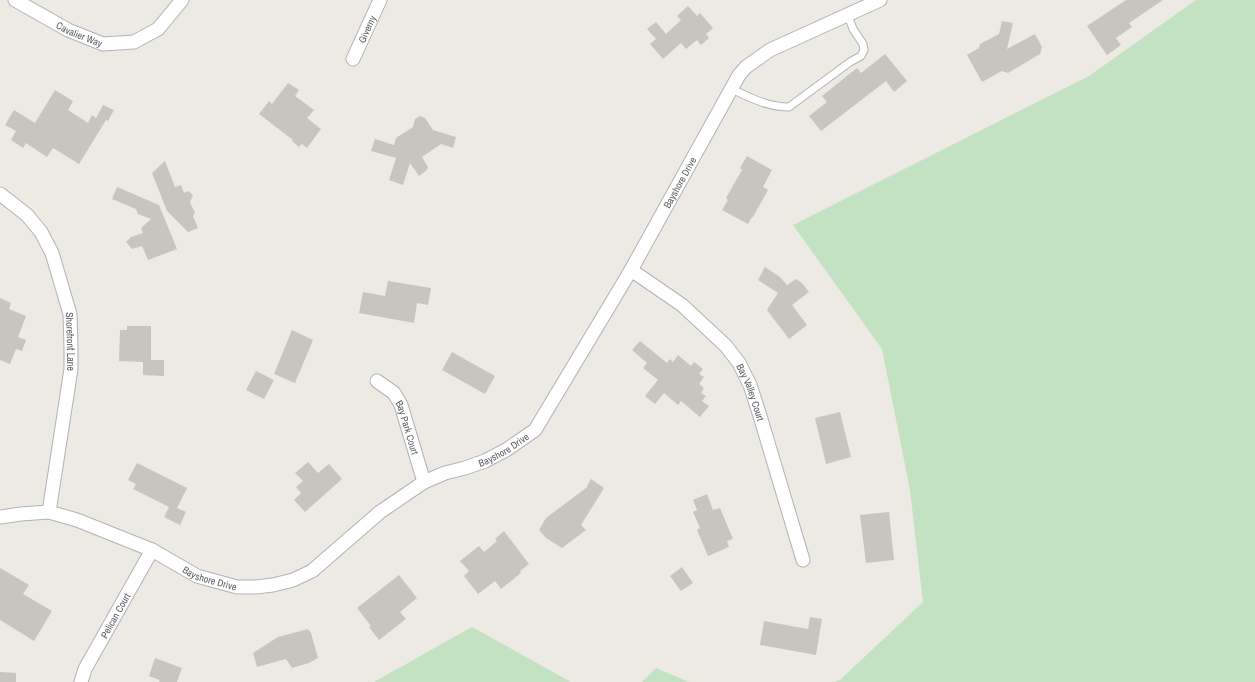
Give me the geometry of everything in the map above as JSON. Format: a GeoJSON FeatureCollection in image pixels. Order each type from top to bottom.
{"type":"FeatureCollection","features":[{"type":"Feature","properties":{"kind":"street","name":"Cavalier Way"},"geometry":{"type":"LineString","coordinates":[[15,0],[68,30],[103,44],[134,42],[158,29],[182,0]]}},
{"type":"Feature","properties":{"kind":"street","name":"Giverny"},"geometry":{"type":"LineString","coordinates":[[353,58],[380,0]]}},
{"type":"Feature","properties":{"kind":"street","name":"Bayshore Drive"},"geometry":{"type":"LineString","coordinates":[[0,517],[49,512],[77,520],[152,550],[197,576],[237,587],[273,585],[293,580],[312,571],[380,512],[424,482],[445,473],[465,468],[485,460],[506,450],[535,430],[631,270],[730,88],[739,75],[746,67],[770,50],[880,0]]}},
{"type":"Feature","properties":{"kind":"street","name":"Shorefront Lane"},"geometry":{"type":"LineString","coordinates":[[0,194],[27,215],[41,232],[52,253],[70,314],[72,348],[71,369],[49,512]]}},
{"type":"Feature","properties":{"kind":"street","name":"Bay Valley Court"},"geometry":{"type":"LineString","coordinates":[[631,270],[682,305],[726,346],[739,363],[750,385],[803,560]]}},
{"type":"Feature","properties":{"kind":"street","name":"Bay Park Court"},"geometry":{"type":"LineString","coordinates":[[378,381],[394,393],[401,405],[424,482]]}},
{"type":"Feature","properties":{"kind":"street","name":"Pelican Court"},"geometry":{"type":"LineString","coordinates":[[81,682],[85,670],[152,550]]}},
{"type":"Feature","properties":{"kind":"lane"},"geometry":{"type":"LineString","coordinates":[[730,88],[752,99],[782,107],[789,107],[850,62],[861,56],[864,50],[863,44],[853,29],[848,15]]}},
{"type":"Feature","properties":{"kind":"green space"},"geometry":{"type":"Polygon","coordinates":[[[1196,0],[1255,0],[1255,682],[834,682],[840,680],[923,602],[910,490],[882,349],[793,225],[1089,76],[1196,0]]]}},
{"type":"Feature","properties":{"kind":"green space"},"geometry":{"type":"Polygon","coordinates":[[[472,627],[571,682],[374,682],[472,627]]]}},
{"type":"Feature","properties":{"kind":"green space"},"geometry":{"type":"Polygon","coordinates":[[[656,668],[689,682],[642,682],[656,668]]]}},
{"type":"Feature","properties":{"kind":"building"},"geometry":{"type":"Polygon","coordinates":[[[1126,0],[1163,0],[1129,23],[1132,27],[1116,38],[1121,45],[1107,55],[1087,26],[1126,0]]]}},
{"type":"Feature","properties":{"kind":"building"},"geometry":{"type":"Polygon","coordinates":[[[688,6],[697,16],[700,13],[713,28],[706,34],[709,38],[701,45],[697,40],[686,49],[681,43],[663,59],[650,44],[656,39],[647,29],[656,22],[666,34],[681,20],[677,16],[688,6]]]}},
{"type":"Feature","properties":{"kind":"building"},"geometry":{"type":"Polygon","coordinates":[[[1002,21],[1013,23],[1007,49],[1035,34],[1042,47],[1040,54],[1008,73],[1002,71],[982,82],[967,55],[979,48],[980,44],[999,34],[1002,21]]]}},
{"type":"Feature","properties":{"kind":"building"},"geometry":{"type":"Polygon","coordinates":[[[885,54],[907,81],[894,92],[886,81],[821,131],[809,116],[827,102],[822,96],[857,68],[861,73],[885,54]]]}},
{"type":"Feature","properties":{"kind":"building"},"geometry":{"type":"Polygon","coordinates":[[[288,83],[299,90],[295,96],[314,110],[307,118],[321,129],[307,148],[302,144],[299,147],[292,141],[293,140],[259,114],[269,101],[272,104],[288,83]]]}},
{"type":"Feature","properties":{"kind":"building"},"geometry":{"type":"Polygon","coordinates":[[[55,90],[73,101],[68,110],[88,123],[92,115],[96,118],[103,105],[114,110],[108,121],[106,120],[79,164],[53,148],[47,157],[26,143],[23,148],[11,140],[16,131],[5,125],[14,110],[35,123],[55,90]]]}},
{"type":"Feature","properties":{"kind":"building"},"geometry":{"type":"Polygon","coordinates":[[[420,116],[425,118],[433,130],[456,137],[453,148],[441,144],[422,157],[428,167],[427,170],[419,176],[410,163],[403,185],[389,180],[396,158],[371,151],[375,139],[394,145],[396,138],[413,127],[415,119],[420,116]]]}},
{"type":"Feature","properties":{"kind":"building"},"geometry":{"type":"Polygon","coordinates":[[[747,156],[772,170],[763,187],[768,190],[748,224],[722,210],[728,200],[726,198],[742,170],[740,168],[747,156]]]}},
{"type":"Feature","properties":{"kind":"building"},"geometry":{"type":"Polygon","coordinates":[[[165,161],[175,187],[181,185],[184,193],[188,191],[193,195],[190,202],[195,213],[193,216],[198,228],[188,232],[167,211],[152,173],[165,161]]]}},
{"type":"Feature","properties":{"kind":"building"},"geometry":{"type":"Polygon","coordinates":[[[117,187],[159,205],[177,249],[148,260],[142,246],[132,249],[126,242],[131,237],[143,233],[141,228],[151,219],[138,214],[136,209],[112,199],[117,187]]]}},
{"type":"Feature","properties":{"kind":"building"},"geometry":{"type":"Polygon","coordinates":[[[765,267],[780,277],[787,285],[796,279],[802,283],[809,292],[792,305],[807,325],[789,339],[767,310],[778,293],[758,280],[765,267]]]}},
{"type":"Feature","properties":{"kind":"building"},"geometry":{"type":"Polygon","coordinates":[[[388,281],[431,288],[428,305],[417,303],[414,323],[359,313],[363,292],[385,296],[388,281]]]}},
{"type":"Feature","properties":{"kind":"building"},"geometry":{"type":"Polygon","coordinates":[[[0,298],[11,303],[9,309],[26,316],[18,337],[26,340],[22,351],[16,349],[10,364],[0,360],[0,298]]]}},
{"type":"Feature","properties":{"kind":"building"},"geometry":{"type":"Polygon","coordinates":[[[127,326],[151,326],[151,360],[164,360],[164,376],[143,375],[143,362],[119,361],[120,330],[127,330],[127,326]]]}},
{"type":"Feature","properties":{"kind":"building"},"geometry":{"type":"Polygon","coordinates":[[[292,330],[313,340],[295,383],[274,374],[292,330]]]}},
{"type":"Feature","properties":{"kind":"building"},"geometry":{"type":"Polygon","coordinates":[[[640,341],[667,363],[670,359],[673,362],[678,355],[691,366],[694,362],[703,369],[699,374],[704,377],[699,384],[704,388],[701,393],[706,396],[702,401],[709,406],[700,417],[681,401],[678,405],[664,393],[655,404],[645,396],[658,380],[643,368],[647,363],[632,350],[640,341]]]}},
{"type":"Feature","properties":{"kind":"building"},"geometry":{"type":"Polygon","coordinates":[[[452,352],[495,376],[485,394],[442,370],[452,352]]]}},
{"type":"Feature","properties":{"kind":"building"},"geometry":{"type":"Polygon","coordinates":[[[256,371],[274,380],[264,399],[246,390],[256,371]]]}},
{"type":"Feature","properties":{"kind":"building"},"geometry":{"type":"Polygon","coordinates":[[[840,412],[851,457],[826,464],[815,418],[840,412]]]}},
{"type":"Feature","properties":{"kind":"building"},"geometry":{"type":"Polygon","coordinates":[[[308,462],[318,473],[329,464],[342,479],[305,512],[294,500],[301,493],[296,487],[303,481],[295,473],[308,462]]]}},
{"type":"Feature","properties":{"kind":"building"},"geometry":{"type":"Polygon","coordinates":[[[137,463],[187,488],[177,508],[186,512],[180,525],[164,517],[169,507],[133,489],[136,484],[128,480],[137,463]]]}},
{"type":"Feature","properties":{"kind":"building"},"geometry":{"type":"Polygon","coordinates":[[[591,479],[604,488],[581,525],[586,530],[562,548],[546,538],[539,530],[546,518],[586,488],[591,479]]]}},
{"type":"Feature","properties":{"kind":"building"},"geometry":{"type":"Polygon","coordinates":[[[707,494],[713,510],[720,508],[733,539],[727,541],[729,547],[708,556],[697,530],[700,528],[693,512],[697,510],[693,500],[707,494]]]}},
{"type":"Feature","properties":{"kind":"building"},"geometry":{"type":"Polygon","coordinates":[[[889,512],[894,560],[866,563],[860,515],[889,512]]]}},
{"type":"Feature","properties":{"kind":"building"},"geometry":{"type":"Polygon","coordinates":[[[504,531],[529,564],[520,571],[521,573],[501,589],[495,581],[478,594],[464,576],[469,571],[460,561],[479,546],[484,552],[497,541],[495,539],[504,531]]]}},
{"type":"Feature","properties":{"kind":"building"},"geometry":{"type":"Polygon","coordinates":[[[682,567],[693,583],[681,591],[670,576],[682,567]]]}},
{"type":"Feature","properties":{"kind":"building"},"geometry":{"type":"Polygon","coordinates":[[[0,568],[29,585],[23,594],[52,611],[34,641],[0,620],[0,568]]]}},
{"type":"Feature","properties":{"kind":"building"},"geometry":{"type":"Polygon","coordinates":[[[399,575],[417,598],[400,612],[406,619],[379,640],[369,627],[371,626],[357,608],[399,575]]]}},
{"type":"Feature","properties":{"kind":"building"},"geometry":{"type":"Polygon","coordinates":[[[810,617],[822,619],[816,655],[760,645],[764,621],[808,629],[810,617]]]}},
{"type":"Feature","properties":{"kind":"building"},"geometry":{"type":"Polygon","coordinates":[[[308,629],[311,633],[318,658],[309,663],[292,668],[286,659],[257,667],[253,653],[278,637],[308,629]]]}},
{"type":"Feature","properties":{"kind":"building"},"geometry":{"type":"Polygon","coordinates":[[[155,658],[182,668],[177,682],[159,682],[160,680],[149,676],[155,658]]]}},
{"type":"Feature","properties":{"kind":"building"},"geometry":{"type":"Polygon","coordinates":[[[0,672],[16,673],[16,682],[0,682],[0,672]]]}}]}
